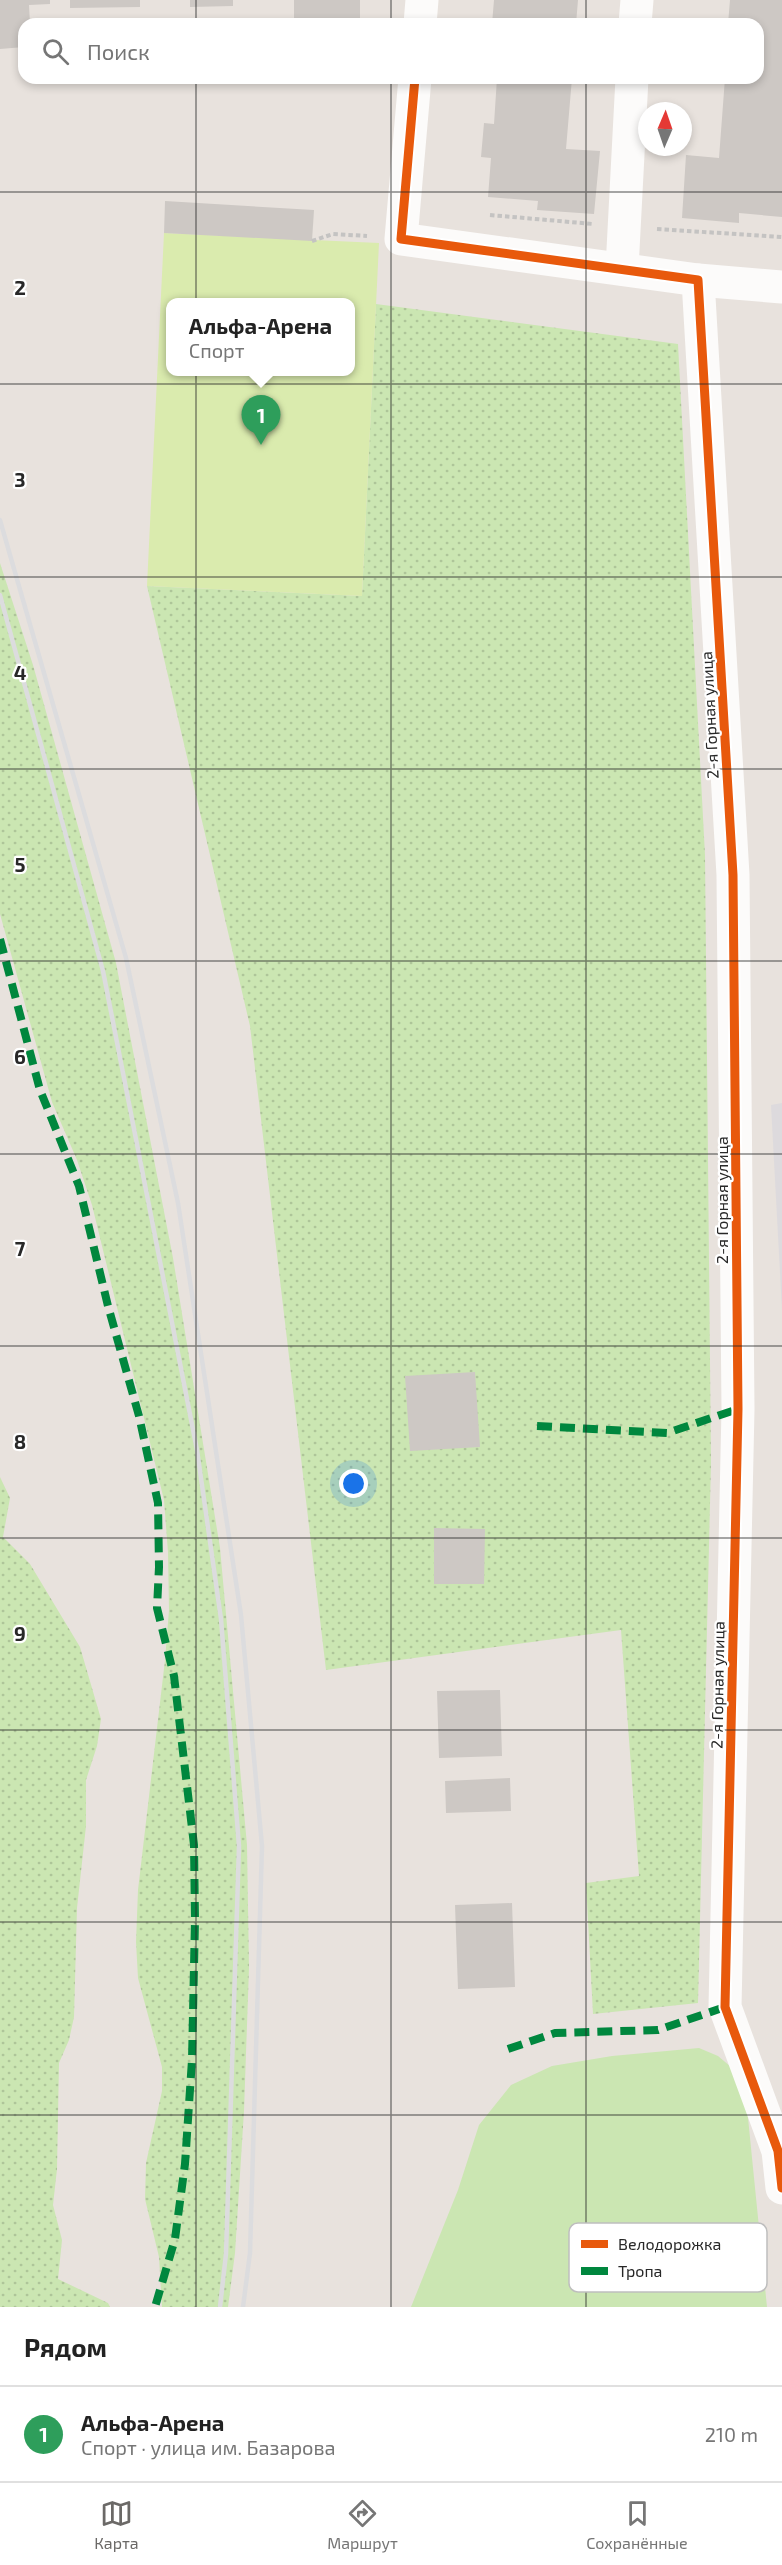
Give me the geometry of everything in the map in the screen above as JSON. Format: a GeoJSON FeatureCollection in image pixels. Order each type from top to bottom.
{"type":"FeatureCollection","features":[{"type":"Feature","properties":{"kind":"street"},"geometry":{"type":"LineString","coordinates":[[420,18],[422,0]]}},
{"type":"Feature","properties":{"kind":"street"},"geometry":{"type":"LineString","coordinates":[[636,18],[637,0]]}},
{"type":"Feature","properties":{"kind":"street"},"geometry":{"type":"LineString","coordinates":[[414,84],[401,239],[698,280],[782,287]]}},
{"type":"Feature","properties":{"kind":"street"},"geometry":{"type":"LineString","coordinates":[[622,269],[632,84]]}},
{"type":"Feature","properties":{"kind":"street","name":"2-я Горная улица"},"geometry":{"type":"LineString","coordinates":[[698,280],[733,874],[738,1409],[725,2007],[778,2151],[782,2188]]}},
{"type":"Feature","properties":{"kind":"path"},"geometry":{"type":"LineString","coordinates":[[484,214],[624,227],[782,237]]}},
{"type":"Feature","properties":{"kind":"path"},"geometry":{"type":"LineString","coordinates":[[312,241],[333,234],[401,239]]}},
{"type":"Feature","properties":{"kind":"shaded area"},"geometry":{"type":"Polygon","coordinates":[[[782,1103],[782,1310],[771,1105],[782,1103]]]}},
{"type":"Feature","properties":{"kind":"green space"},"geometry":{"type":"Polygon","coordinates":[[[164,233],[379,243],[362,596],[147,586],[164,233]]]}},
{"type":"Feature","properties":{"kind":"green space"},"geometry":{"type":"Polygon","coordinates":[[[376,304],[678,344],[705,855],[711,1463],[698,2003],[593,2014],[586,1883],[639,1876],[621,1630],[326,1670],[250,1026],[147,586],[362,596],[376,304]]]}},
{"type":"Feature","properties":{"kind":"green space"},"geometry":{"type":"Polygon","coordinates":[[[0,563],[33,665],[116,963],[173,1258],[220,1548],[247,1845],[249,1968],[244,2111],[235,2253],[228,2307],[162,2307],[159,2257],[145,2199],[146,2163],[162,2091],[162,2067],[138,1978],[136,1942],[138,1890],[169,1610],[164,1500],[92,1205],[77,1160],[52,1102],[0,914],[0,563]]]}},
{"type":"Feature","properties":{"kind":"green space"},"geometry":{"type":"Polygon","coordinates":[[[0,1477],[10,1498],[3,1537],[30,1564],[80,1647],[101,1719],[97,1746],[86,1780],[86,1826],[77,1908],[74,2017],[69,2040],[59,2063],[57,2169],[53,2205],[62,2240],[58,2279],[108,2303],[110,2307],[0,2307],[0,1477]]]}},
{"type":"Feature","properties":{"kind":"green space"},"geometry":{"type":"Polygon","coordinates":[[[699,2048],[718,2056],[737,2072],[747,2108],[759,2223],[569,2223],[569,2292],[765,2292],[767,2307],[411,2307],[458,2190],[479,2125],[511,2085],[552,2066],[612,2056],[699,2048]]]}},
{"type":"Feature","properties":{"kind":"building"},"geometry":{"type":"Polygon","coordinates":[[[0,0],[50,0],[50,4],[29,5],[30,18],[18,18],[18,48],[0,49],[0,0]]]}},
{"type":"Feature","properties":{"kind":"building"},"geometry":{"type":"Polygon","coordinates":[[[70,0],[140,0],[140,7],[70,8],[70,0]]]}},
{"type":"Feature","properties":{"kind":"building"},"geometry":{"type":"Polygon","coordinates":[[[190,0],[233,0],[233,6],[190,7],[190,0]]]}},
{"type":"Feature","properties":{"kind":"building"},"geometry":{"type":"Polygon","coordinates":[[[294,0],[360,0],[360,18],[294,18],[294,0]]]}},
{"type":"Feature","properties":{"kind":"building"},"geometry":{"type":"Polygon","coordinates":[[[494,0],[578,0],[576,18],[492,18],[494,0]]]}},
{"type":"Feature","properties":{"kind":"building"},"geometry":{"type":"Polygon","coordinates":[[[730,0],[782,0],[782,217],[739,213],[739,223],[682,218],[686,156],[719,158],[725,84],[764,84],[764,18],[728,18],[730,0]]]}},
{"type":"Feature","properties":{"kind":"building"},"geometry":{"type":"Polygon","coordinates":[[[497,84],[571,84],[566,149],[600,151],[594,214],[537,210],[538,201],[488,197],[491,158],[481,157],[484,123],[494,124],[497,84]]]}},
{"type":"Feature","properties":{"kind":"building"},"geometry":{"type":"Polygon","coordinates":[[[165,201],[314,210],[312,241],[164,233],[165,201]]]}},
{"type":"Feature","properties":{"kind":"building"},"geometry":{"type":"Polygon","coordinates":[[[475,1372],[480,1447],[410,1451],[405,1376],[475,1372]]]}},
{"type":"Feature","properties":{"kind":"building"},"geometry":{"type":"Polygon","coordinates":[[[434,1528],[485,1529],[484,1584],[434,1584],[434,1528]]]}},
{"type":"Feature","properties":{"kind":"building"},"geometry":{"type":"Polygon","coordinates":[[[500,1690],[502,1756],[439,1758],[437,1691],[500,1690]]]}},
{"type":"Feature","properties":{"kind":"building"},"geometry":{"type":"Polygon","coordinates":[[[510,1778],[511,1811],[446,1813],[445,1781],[510,1778]]]}},
{"type":"Feature","properties":{"kind":"building"},"geometry":{"type":"Polygon","coordinates":[[[512,1903],[515,1987],[458,1989],[455,1905],[512,1903]]]}},
{"type":"Feature","properties":{"kind":"railway"},"geometry":{"type":"LineString","coordinates":[[0,520],[126,958],[178,1203],[241,1615],[262,1846],[250,2253],[243,2307]]}},
{"type":"Feature","properties":{"kind":"railway"},"geometry":{"type":"LineString","coordinates":[[0,595],[103,971],[197,1450],[221,1619],[239,1846],[226,2254],[220,2307]]}},
{"type":"Feature","properties":{"kind":"marked path"},"geometry":{"type":"LineString","coordinates":[[0,939],[40,1090],[79,1186],[108,1306],[139,1416],[158,1503],[157,1608],[174,1676],[194,1845],[195,1920],[192,2060],[185,2164],[175,2239],[155,2307]]}},
{"type":"Feature","properties":{"kind":"marked path"},"geometry":{"type":"LineString","coordinates":[[537,1426],[667,1433],[738,1409]]}},
{"type":"Feature","properties":{"kind":"marked path"},"geometry":{"type":"LineString","coordinates":[[508,2049],[555,2033],[658,2030],[725,2007]]}},
{"type":"Feature","properties":{"kind":"cycle path"},"geometry":{"type":"LineString","coordinates":[[414,84],[401,239],[698,280],[733,875],[738,1409],[725,2007],[778,2151],[782,2188]]}},
{"type":"Feature","properties":{"kind":"place","name":"Альфа-Арена"},"geometry":{"type":"Point","coordinates":[261,445]}}]}
